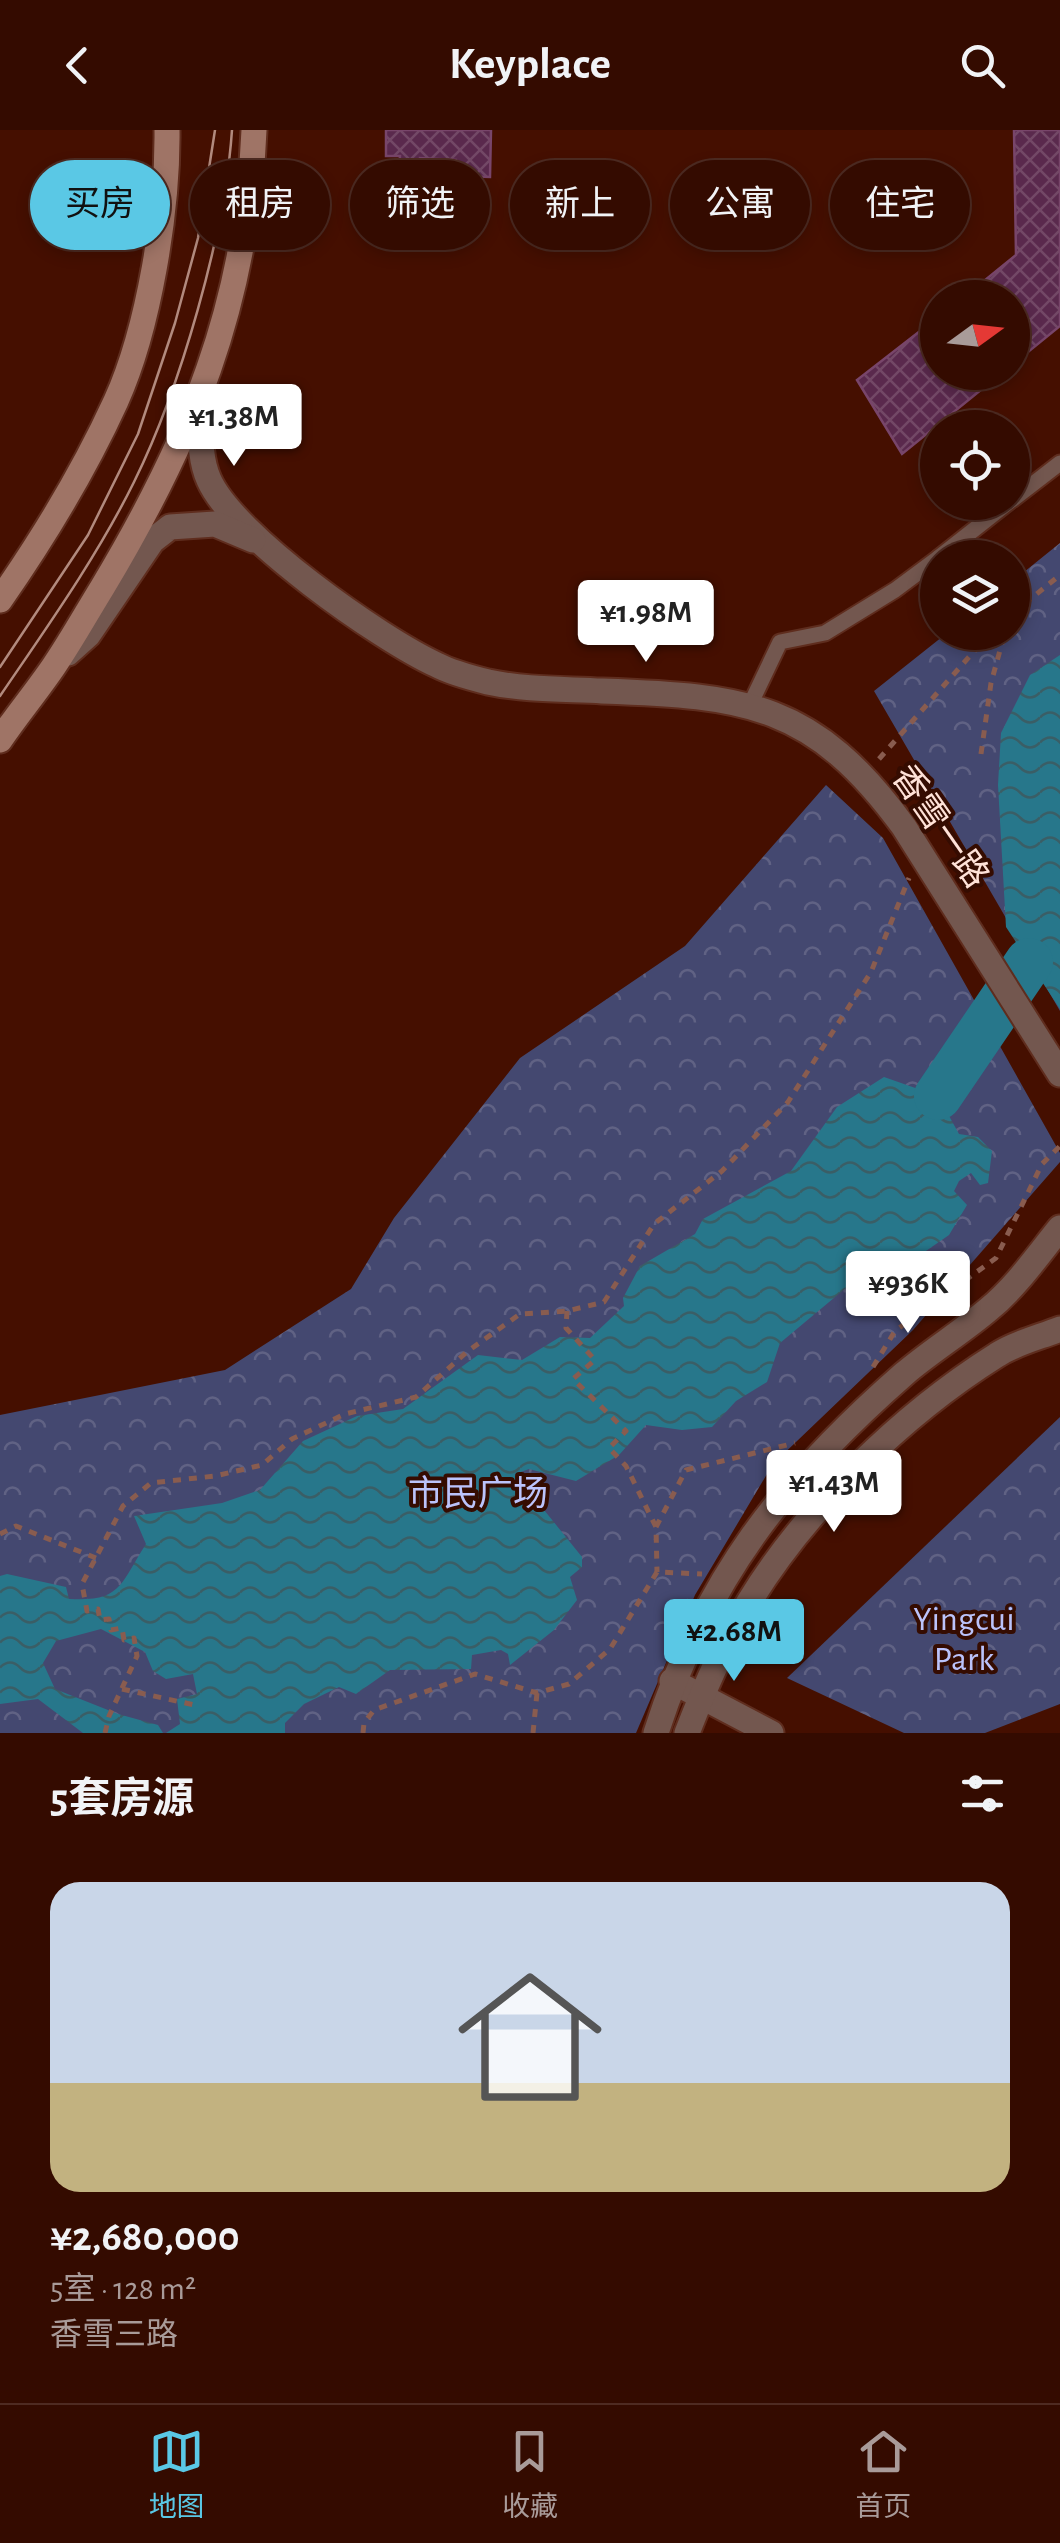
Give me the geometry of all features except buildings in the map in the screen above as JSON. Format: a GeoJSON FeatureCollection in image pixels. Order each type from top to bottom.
{"type":"FeatureCollection","features":[{"type":"Feature","properties":{"kind":"main road"},"geometry":{"type":"LineString","coordinates":[[0,600],[56,514],[117,398],[140,324],[156,244],[164,199],[167,130]]}},
{"type":"Feature","properties":{"kind":"main road"},"geometry":{"type":"LineString","coordinates":[[0,740],[55,664],[168,470],[199,398],[242,257],[254,130]]}},
{"type":"Feature","properties":{"kind":"street"},"geometry":{"type":"LineString","coordinates":[[199,398],[209,481],[262,544]]}},
{"type":"Feature","properties":{"kind":"street"},"geometry":{"type":"LineString","coordinates":[[55,664],[88,635],[152,541],[170,527],[216,524],[262,544]]}},
{"type":"Feature","properties":{"kind":"street","name":"香雪一路"},"geometry":{"type":"LineString","coordinates":[[262,544],[334,600],[439,666],[489,682],[536,688],[708,696],[750,705],[793,721],[824,741],[879,792],[1055,1066]]}},
{"type":"Feature","properties":{"kind":"street"},"geometry":{"type":"LineString","coordinates":[[656,1733],[672,1680],[752,1532],[795,1479],[847,1425],[908,1371],[993,1306],[1060,1228]]}},
{"type":"Feature","properties":{"kind":"street"},"geometry":{"type":"LineString","coordinates":[[687,1733],[700,1698],[748,1603],[786,1549],[894,1432],[999,1354],[1060,1328]]}},
{"type":"Feature","properties":{"kind":"street"},"geometry":{"type":"LineString","coordinates":[[672,1680],[771,1733]]}},
{"type":"Feature","properties":{"kind":"lane"},"geometry":{"type":"LineString","coordinates":[[1030,486],[1060,463]]}},
{"type":"Feature","properties":{"kind":"lane"},"geometry":{"type":"LineString","coordinates":[[961,540],[987,520]]}},
{"type":"Feature","properties":{"kind":"lane"},"geometry":{"type":"LineString","coordinates":[[750,705],[780,642],[825,633],[920,571]]}},
{"type":"Feature","properties":{"kind":"path"},"geometry":{"type":"LineString","coordinates":[[1030,599],[1060,575]]}},
{"type":"Feature","properties":{"kind":"path"},"geometry":{"type":"LineString","coordinates":[[864,776],[974,650]]}},
{"type":"Feature","properties":{"kind":"path"},"geometry":{"type":"LineString","coordinates":[[981,754],[1000,650]]}},
{"type":"Feature","properties":{"kind":"path"},"geometry":{"type":"LineString","coordinates":[[105,1733],[137,1656],[134,1638],[124,1640],[122,1628],[111,1630],[108,1619],[100,1620],[98,1609],[87,1611],[82,1584],[122,1506],[151,1483],[215,1476],[262,1465],[292,1440],[346,1414],[416,1397],[468,1351],[520,1314],[567,1311],[604,1302],[654,1224],[722,1171],[788,1102],[871,972],[920,852]]}},
{"type":"Feature","properties":{"kind":"path"},"geometry":{"type":"LineString","coordinates":[[868,1374],[895,1331],[996,1258],[1042,1164],[1060,1146]]}},
{"type":"Feature","properties":{"kind":"path"},"geometry":{"type":"LineString","coordinates":[[363,1733],[364,1723],[374,1710],[474,1674],[537,1693],[570,1684],[610,1649],[657,1572],[656,1527],[626,1466],[609,1448],[626,1431],[573,1379],[595,1360],[566,1328],[567,1311]]}},
{"type":"Feature","properties":{"kind":"path"},"geometry":{"type":"LineString","coordinates":[[656,1527],[686,1470],[792,1445],[806,1434]]}},
{"type":"Feature","properties":{"kind":"path"},"geometry":{"type":"LineString","coordinates":[[0,1534],[16,1526],[96,1558]]}},
{"type":"Feature","properties":{"kind":"path"},"geometry":{"type":"LineString","coordinates":[[657,1572],[715,1574]]}},
{"type":"Feature","properties":{"kind":"path"},"geometry":{"type":"LineString","coordinates":[[122,1689],[199,1706]]}},
{"type":"Feature","properties":{"kind":"path"},"geometry":{"type":"LineString","coordinates":[[533,1733],[537,1693]]}},
{"type":"Feature","properties":{"kind":"green space"},"geometry":{"type":"Polygon","coordinates":[[[1060,543],[1060,1011],[874,691],[926,650],[1030,650],[1030,567],[1060,543]]]}},
{"type":"Feature","properties":{"kind":"green space","name":"市民广场"},"geometry":{"type":"Polygon","coordinates":[[[826,785],[883,838],[1060,1153],[1060,1162],[913,1330],[773,1464],[695,1595],[636,1733],[0,1733],[0,1415],[225,1370],[351,1289],[394,1218],[520,1058],[685,946],[826,785]]]}},
{"type":"Feature","properties":{"kind":"green space","name":"Yingcui Park"},"geometry":{"type":"Polygon","coordinates":[[[1060,1417],[1060,1704],[985,1733],[904,1733],[787,1678],[1060,1417]]]}},
{"type":"Feature","properties":{"kind":"water"},"geometry":{"type":"Polygon","coordinates":[[[1060,655],[1060,1009],[1006,927],[998,785],[1001,733],[1030,675],[1060,655]]]}},
{"type":"Feature","properties":{"kind":"water"},"geometry":{"type":"Polygon","coordinates":[[[884,1077],[938,1096],[959,1134],[978,1137],[992,1151],[988,1183],[980,1185],[971,1173],[959,1181],[954,1191],[967,1205],[949,1235],[887,1278],[877,1262],[780,1343],[767,1382],[736,1401],[712,1427],[682,1430],[646,1425],[619,1455],[576,1481],[529,1469],[515,1474],[582,1557],[582,1567],[570,1577],[577,1600],[554,1630],[510,1665],[508,1654],[501,1650],[472,1655],[471,1669],[390,1670],[356,1694],[339,1687],[304,1704],[285,1723],[285,1733],[166,1733],[180,1724],[177,1699],[197,1694],[193,1674],[166,1679],[153,1671],[145,1652],[101,1629],[56,1641],[43,1663],[55,1689],[158,1725],[163,1733],[83,1733],[38,1699],[0,1704],[0,1576],[7,1574],[66,1587],[69,1599],[110,1593],[124,1580],[146,1544],[134,1516],[222,1503],[260,1490],[303,1441],[357,1416],[403,1409],[478,1355],[522,1360],[560,1337],[590,1338],[624,1306],[623,1298],[640,1266],[695,1234],[703,1219],[791,1171],[837,1107],[884,1077]]]}},
{"type":"Feature","properties":{"kind":"waterway"},"geometry":{"type":"LineString","coordinates":[[938,1096],[1029,962]]}},
{"type":"Feature","properties":{"kind":"tram line"},"geometry":{"type":"LineString","coordinates":[[0,667],[88,535],[138,434],[198,238],[215,130]]}},
{"type":"Feature","properties":{"kind":"tram line"},"geometry":{"type":"LineString","coordinates":[[0,696],[104,537],[151,444],[198,310],[220,216],[232,130]]}}]}
